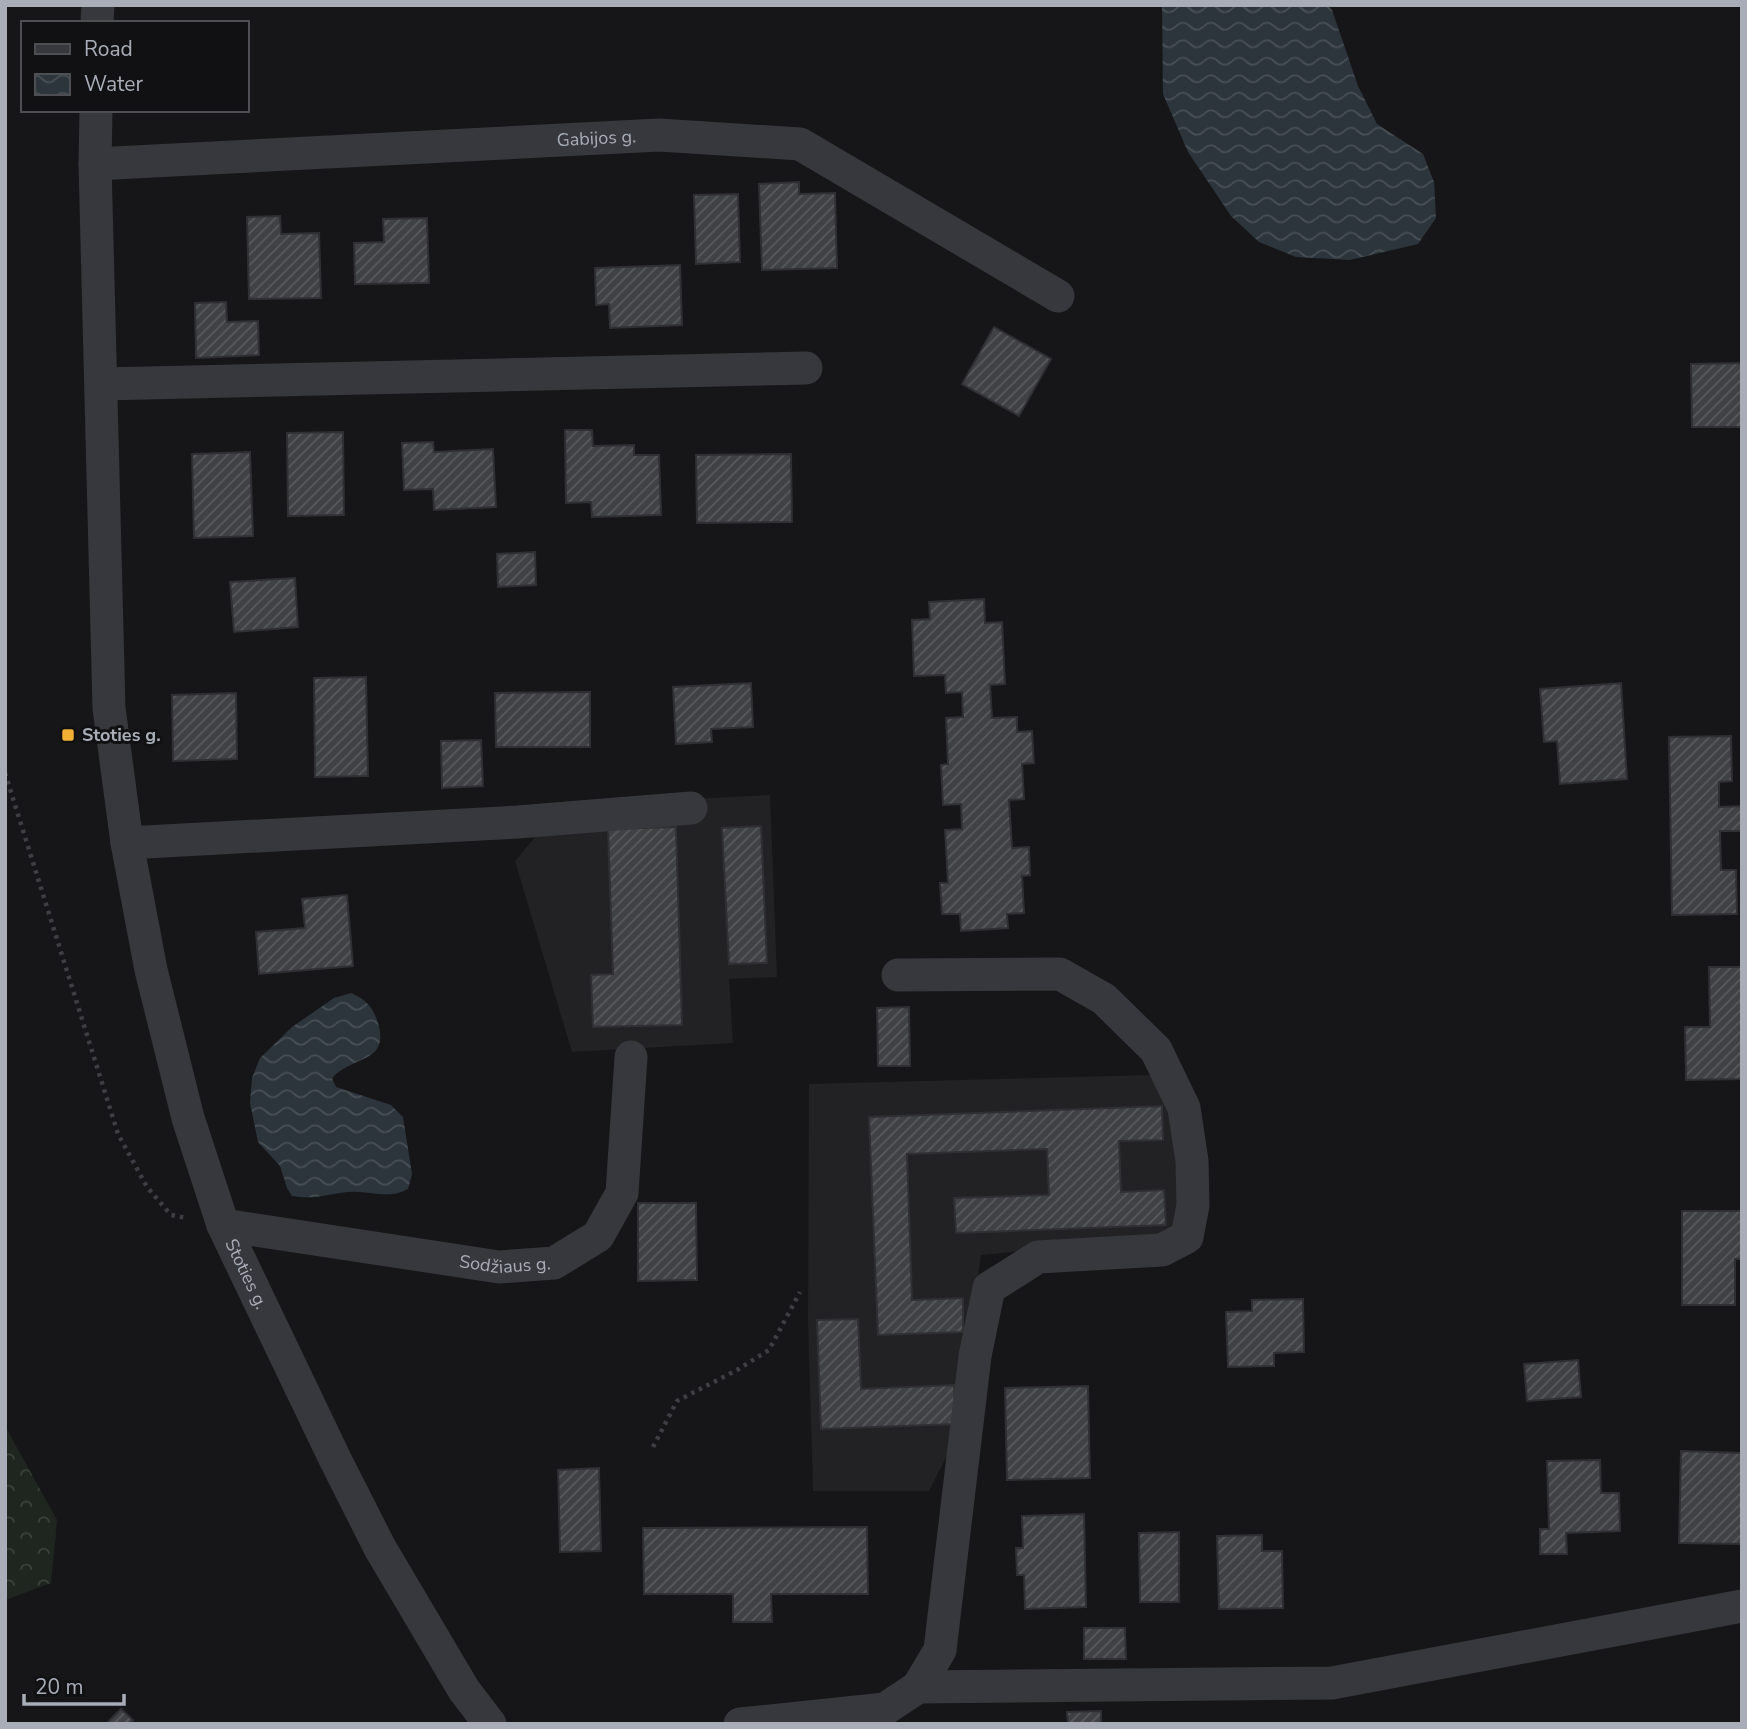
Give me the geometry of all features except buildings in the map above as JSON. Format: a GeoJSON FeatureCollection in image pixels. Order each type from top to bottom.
{"type":"FeatureCollection","features":[{"type":"Feature","properties":{"kind":"street","name":"Stoties g."},"geometry":{"type":"LineString","coordinates":[[96,112],[109,708],[127,843],[151,970],[188,1118],[223,1225],[380,1548],[464,1690],[490,1724]]}},
{"type":"Feature","properties":{"kind":"street","name":"Gabijos g."},"geometry":{"type":"LineString","coordinates":[[95,164],[659,135],[800,144],[1058,296]]}},
{"type":"Feature","properties":{"kind":"street"},"geometry":{"type":"LineString","coordinates":[[102,384],[806,368]]}},
{"type":"Feature","properties":{"kind":"street"},"geometry":{"type":"LineString","coordinates":[[127,843],[518,822],[691,808]]}},
{"type":"Feature","properties":{"kind":"street"},"geometry":{"type":"LineString","coordinates":[[740,1724],[885,1709],[918,1687],[940,1650],[975,1356],[989,1288],[1038,1257],[1162,1250],[1187,1237],[1193,1205],[1192,1161],[1184,1108],[1156,1050],[1104,999],[1060,974],[898,975]]}},
{"type":"Feature","properties":{"kind":"street","name":"Sodžiaus g."},"geometry":{"type":"LineString","coordinates":[[223,1225],[499,1267],[554,1263],[598,1236],[622,1193],[631,1057]]}},
{"type":"Feature","properties":{"kind":"street"},"geometry":{"type":"LineString","coordinates":[[918,1687],[1332,1683],[1742,1605]]}},
{"type":"Feature","properties":{"kind":"path"},"geometry":{"type":"LineString","coordinates":[[5,772],[118,1134],[146,1187],[171,1216],[223,1225]]}},
{"type":"Feature","properties":{"kind":"path"},"geometry":{"type":"LineString","coordinates":[[653,1447],[677,1401],[769,1350],[800,1292]]}},
{"type":"Feature","properties":{"kind":"shaded area"},"geometry":{"type":"Polygon","coordinates":[[[770,795],[777,977],[729,979],[733,1043],[572,1052],[515,861],[561,806],[770,795]]]}},
{"type":"Feature","properties":{"kind":"shaded area"},"geometry":{"type":"Polygon","coordinates":[[[1151,1075],[1174,1108],[1179,1207],[1172,1237],[981,1255],[954,1442],[929,1491],[813,1491],[808,1321],[809,1084],[1151,1075]]]}},
{"type":"Feature","properties":{"kind":"green space"},"geometry":{"type":"Polygon","coordinates":[[[5,1426],[57,1520],[51,1583],[5,1600],[5,1426]]]}},
{"type":"Feature","properties":{"kind":"water"},"geometry":{"type":"Polygon","coordinates":[[[1162,5],[1327,5],[1332,10],[1358,86],[1377,124],[1423,154],[1434,182],[1436,218],[1418,244],[1350,260],[1296,257],[1259,242],[1231,216],[1188,152],[1163,94],[1162,5]]]}},
{"type":"Feature","properties":{"kind":"water"},"geometry":{"type":"Polygon","coordinates":[[[351,993],[364,1000],[373,1011],[380,1034],[379,1044],[375,1052],[332,1078],[336,1087],[391,1105],[403,1117],[412,1174],[408,1189],[394,1194],[356,1192],[315,1197],[292,1196],[280,1166],[258,1142],[250,1103],[252,1078],[260,1058],[292,1027],[334,998],[351,993]]]}},
{"type":"Feature","properties":{"kind":"place","name":"Stoties g."},"geometry":{"type":"Point","coordinates":[68,735]}}]}
